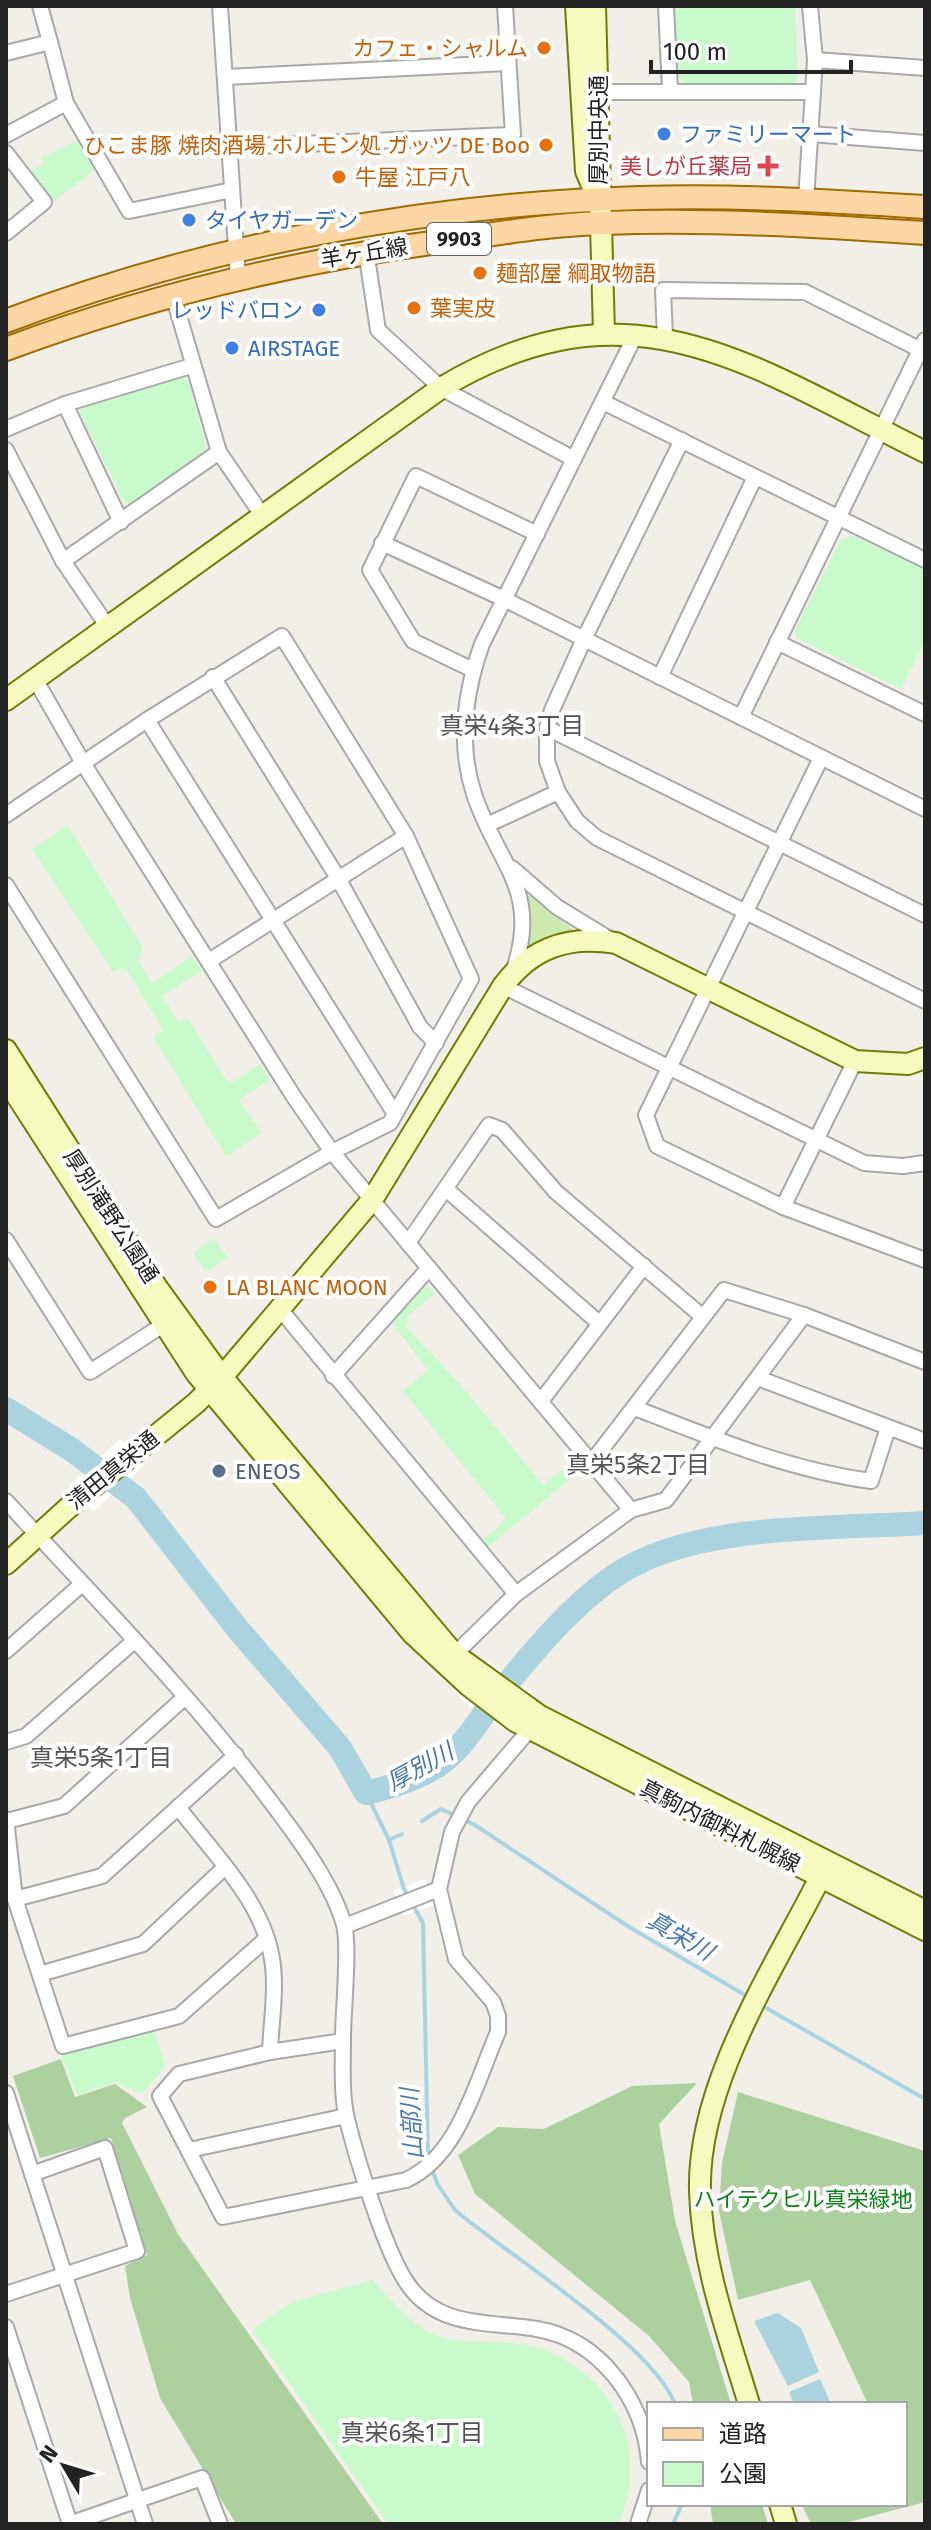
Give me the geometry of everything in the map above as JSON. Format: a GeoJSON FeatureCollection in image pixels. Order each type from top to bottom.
{"type":"FeatureCollection","features":[{"type":"Feature","properties":{"kind":"main road","name":"羊ヶ丘線"},"geometry":{"type":"LineString","coordinates":[[6,321],[156,271],[236,251],[427,216],[599,212],[806,200],[925,207]]}},
{"type":"Feature","properties":{"kind":"main road","name":"羊ヶ丘線"},"geometry":{"type":"LineString","coordinates":[[6,349],[173,295],[238,278],[366,251],[599,212],[925,233]]}},
{"type":"Feature","properties":{"kind":"street"},"geometry":{"type":"LineString","coordinates":[[40,6],[66,103],[129,211],[232,190]]}},
{"type":"Feature","properties":{"kind":"street"},"geometry":{"type":"LineString","coordinates":[[220,6],[238,278]]}},
{"type":"Feature","properties":{"kind":"street"},"geometry":{"type":"LineString","coordinates":[[230,147],[513,135],[505,6]]}},
{"type":"Feature","properties":{"kind":"street","name":"厚別中央通"},"geometry":{"type":"LineString","coordinates":[[576,6],[586,171],[599,212]]}},
{"type":"Feature","properties":{"kind":"street","name":"厚別中央通"},"geometry":{"type":"LineString","coordinates":[[595,6],[599,212]]}},
{"type":"Feature","properties":{"kind":"street"},"geometry":{"type":"LineString","coordinates":[[666,6],[670,90]]}},
{"type":"Feature","properties":{"kind":"street"},"geometry":{"type":"LineString","coordinates":[[806,200],[815,60],[810,6]]}},
{"type":"Feature","properties":{"kind":"street"},"geometry":{"type":"LineString","coordinates":[[6,53],[50,42]]}},
{"type":"Feature","properties":{"kind":"street"},"geometry":{"type":"LineString","coordinates":[[815,60],[925,68]]}},
{"type":"Feature","properties":{"kind":"street"},"geometry":{"type":"LineString","coordinates":[[225,77],[507,63]]}},
{"type":"Feature","properties":{"kind":"street"},"geometry":{"type":"LineString","coordinates":[[599,92],[813,92]]}},
{"type":"Feature","properties":{"kind":"street"},"geometry":{"type":"LineString","coordinates":[[6,135],[66,103]]}},
{"type":"Feature","properties":{"kind":"street"},"geometry":{"type":"LineString","coordinates":[[811,134],[925,143]]}},
{"type":"Feature","properties":{"kind":"street"},"geometry":{"type":"LineString","coordinates":[[6,153],[44,202],[6,233]]}},
{"type":"Feature","properties":{"kind":"street"},"geometry":{"type":"LineString","coordinates":[[599,212],[604,333]]}},
{"type":"Feature","properties":{"kind":"street"},"geometry":{"type":"LineString","coordinates":[[366,251],[378,330],[441,388],[574,459]]}},
{"type":"Feature","properties":{"kind":"street"},"geometry":{"type":"LineString","coordinates":[[665,337],[663,290],[805,292],[923,347],[836,517],[741,717]]}},
{"type":"Feature","properties":{"kind":"street"},"geometry":{"type":"LineString","coordinates":[[173,295],[191,366],[219,452],[262,515]]}},
{"type":"Feature","properties":{"kind":"street"},"geometry":{"type":"LineString","coordinates":[[6,700],[441,388],[478,366],[522,348],[604,333],[665,337],[708,348],[743,362],[925,452]]}},
{"type":"Feature","properties":{"kind":"street"},"geometry":{"type":"LineString","coordinates":[[636,334],[504,599],[473,670],[465,725],[467,760],[474,793],[487,825],[512,867],[557,907],[616,943],[855,1061],[908,1064],[925,1058]]}},
{"type":"Feature","properties":{"kind":"street"},"geometry":{"type":"LineString","coordinates":[[6,429],[65,404],[191,366]]}},
{"type":"Feature","properties":{"kind":"street"},"geometry":{"type":"LineString","coordinates":[[603,402],[925,560]]}},
{"type":"Feature","properties":{"kind":"street"},"geometry":{"type":"LineString","coordinates":[[65,404],[121,522]]}},
{"type":"Feature","properties":{"kind":"street"},"geometry":{"type":"LineString","coordinates":[[682,440],[552,710],[547,728],[547,761],[558,792],[577,821],[597,838],[925,1001]]}},
{"type":"Feature","properties":{"kind":"street"},"geometry":{"type":"LineString","coordinates":[[6,450],[63,561],[108,627]]}},
{"type":"Feature","properties":{"kind":"street"},"geometry":{"type":"LineString","coordinates":[[63,561],[219,452]]}},
{"type":"Feature","properties":{"kind":"street"},"geometry":{"type":"LineString","coordinates":[[473,670],[413,641],[370,570],[382,543],[416,476],[537,534]]}},
{"type":"Feature","properties":{"kind":"street"},"geometry":{"type":"LineString","coordinates":[[660,677],[755,477]]}},
{"type":"Feature","properties":{"kind":"street"},"geometry":{"type":"LineString","coordinates":[[382,543],[504,599],[925,809]]}},
{"type":"Feature","properties":{"kind":"street"},"geometry":{"type":"LineString","coordinates":[[6,815],[213,677],[282,636],[406,836],[471,979],[390,1123],[332,1152],[216,1219],[6,885]]}},
{"type":"Feature","properties":{"kind":"street"},"geometry":{"type":"LineString","coordinates":[[777,642],[925,714]]}},
{"type":"Feature","properties":{"kind":"street"},"geometry":{"type":"LineString","coordinates":[[213,677],[338,878],[420,1027],[436,1043]]}},
{"type":"Feature","properties":{"kind":"street"},"geometry":{"type":"LineString","coordinates":[[35,679],[83,763],[332,1152],[631,1510]]}},
{"type":"Feature","properties":{"kind":"street"},"geometry":{"type":"LineString","coordinates":[[147,720],[395,1114]]}},
{"type":"Feature","properties":{"kind":"street"},"geometry":{"type":"LineString","coordinates":[[547,728],[925,915]]}},
{"type":"Feature","properties":{"kind":"street"},"geometry":{"type":"LineString","coordinates":[[821,758],[646,1115],[657,1146],[783,1207],[925,1260]]}},
{"type":"Feature","properties":{"kind":"street"},"geometry":{"type":"LineString","coordinates":[[487,825],[558,792]]}},
{"type":"Feature","properties":{"kind":"street"},"geometry":{"type":"LineString","coordinates":[[209,961],[406,836]]}},
{"type":"Feature","properties":{"kind":"street"},"geometry":{"type":"LineString","coordinates":[[508,979],[522,948],[523,915],[512,867]]}},
{"type":"Feature","properties":{"kind":"street"},"geometry":{"type":"LineString","coordinates":[[508,979],[531,956],[557,944],[579,939],[616,943]]}},
{"type":"Feature","properties":{"kind":"street"},"geometry":{"type":"LineString","coordinates":[[508,979],[669,1068],[816,1142],[864,1163],[903,1166],[925,1163]]}},
{"type":"Feature","properties":{"kind":"street","name":"清田真栄通"},"geometry":{"type":"LineString","coordinates":[[6,1564],[36,1534],[216,1384],[372,1200],[508,979]]}},
{"type":"Feature","properties":{"kind":"street","name":"厚別滝野公園通"},"geometry":{"type":"LineString","coordinates":[[6,1050],[216,1384]]}},
{"type":"Feature","properties":{"kind":"street"},"geometry":{"type":"LineString","coordinates":[[783,1207],[855,1061]]}},
{"type":"Feature","properties":{"kind":"street","name":"厚別滝野公園通"},"geometry":{"type":"LineString","coordinates":[[7,1083],[163,1325],[216,1384]]}},
{"type":"Feature","properties":{"kind":"street"},"geometry":{"type":"LineString","coordinates":[[408,1243],[489,1125],[502,1130],[556,1192],[703,1317]]}},
{"type":"Feature","properties":{"kind":"street"},"geometry":{"type":"LineString","coordinates":[[446,1189],[599,1323]]}},
{"type":"Feature","properties":{"kind":"street"},"geometry":{"type":"LineString","coordinates":[[6,1240],[90,1372],[163,1325]]}},
{"type":"Feature","properties":{"kind":"street"},"geometry":{"type":"LineString","coordinates":[[541,1401],[644,1266]]}},
{"type":"Feature","properties":{"kind":"street"},"geometry":{"type":"LineString","coordinates":[[333,1376],[429,1268]]}},
{"type":"Feature","properties":{"kind":"street"},"geometry":{"type":"LineString","coordinates":[[591,1463],[724,1290],[804,1315],[925,1362]]}},
{"type":"Feature","properties":{"kind":"street"},"geometry":{"type":"LineString","coordinates":[[280,1309],[516,1594]]}},
{"type":"Feature","properties":{"kind":"street"},"geometry":{"type":"LineString","coordinates":[[450,1660],[516,1594],[631,1510],[666,1500],[804,1315]]}},
{"type":"Feature","properties":{"kind":"street"},"geometry":{"type":"LineString","coordinates":[[758,1378],[925,1441]]}},
{"type":"Feature","properties":{"kind":"street","name":"真駒内御料札幌線"},"geometry":{"type":"LineString","coordinates":[[216,1384],[413,1634],[528,1718],[824,1870],[925,1930]]}},
{"type":"Feature","properties":{"kind":"street"},"geometry":{"type":"LineString","coordinates":[[635,1408],[713,1439],[824,1475],[871,1481],[888,1428]]}},
{"type":"Feature","properties":{"kind":"street"},"geometry":{"type":"LineString","coordinates":[[6,1501],[236,1755],[307,1850],[345,1926],[343,2041],[346,2116],[395,2262],[408,2285],[428,2305],[457,2321],[540,2329],[571,2341],[600,2360],[628,2393],[647,2435]]}},
{"type":"Feature","properties":{"kind":"street"},"geometry":{"type":"LineString","coordinates":[[6,1651],[82,1584]]}},
{"type":"Feature","properties":{"kind":"street"},"geometry":{"type":"LineString","coordinates":[[6,1742],[26,1736],[134,1641]]}},
{"type":"Feature","properties":{"kind":"street"},"geometry":{"type":"LineString","coordinates":[[184,1698],[64,1806],[6,1820],[15,1899],[63,2046],[179,2016],[266,1939]]}},
{"type":"Feature","properties":{"kind":"street"},"geometry":{"type":"LineString","coordinates":[[343,2041],[270,2052],[179,2074],[160,2096],[223,2217],[421,2174],[455,2131],[498,2032],[498,2016],[493,2002],[456,1959],[434,1890],[452,1832],[468,1802],[528,1718]]}},
{"type":"Feature","properties":{"kind":"street"},"geometry":{"type":"LineString","coordinates":[[15,1899],[102,1876],[236,1755]]}},
{"type":"Feature","properties":{"kind":"street"},"geometry":{"type":"LineString","coordinates":[[178,1807],[248,1897],[266,1939],[272,1959],[270,2052]]}},
{"type":"Feature","properties":{"kind":"street"},"geometry":{"type":"LineString","coordinates":[[40,1974],[143,1944],[224,1868]]}},
{"type":"Feature","properties":{"kind":"street"},"geometry":{"type":"LineString","coordinates":[[748,2402],[712,2282],[700,2192],[701,2156],[708,2117],[721,2075],[824,1870]]}},
{"type":"Feature","properties":{"kind":"street","name":"真駒内御料札幌線"},"geometry":{"type":"LineString","coordinates":[[824,1870],[925,1911]]}},
{"type":"Feature","properties":{"kind":"street"},"geometry":{"type":"LineString","coordinates":[[345,1926],[434,1890]]}},
{"type":"Feature","properties":{"kind":"street"},"geometry":{"type":"LineString","coordinates":[[6,2093],[145,2524]]}},
{"type":"Feature","properties":{"kind":"street"},"geometry":{"type":"LineString","coordinates":[[189,2150],[346,2116]]}},
{"type":"Feature","properties":{"kind":"street"},"geometry":{"type":"LineString","coordinates":[[6,2294],[66,2277],[137,2251],[105,2148],[32,2174]]}},
{"type":"Feature","properties":{"kind":"street"},"geometry":{"type":"LineString","coordinates":[[6,2327],[69,2524],[202,2478],[220,2524]]}},
{"type":"Feature","properties":{"kind":"street"},"geometry":{"type":"LineString","coordinates":[[638,2524],[647,2496]]}},
{"type":"Feature","properties":{"kind":"green space"},"geometry":{"type":"Polygon","coordinates":[[[672,6],[795,6],[798,77],[795,86],[687,83],[676,76],[672,6]]]}},
{"type":"Feature","properties":{"kind":"green space"},"geometry":{"type":"Polygon","coordinates":[[[77,141],[94,170],[54,201],[31,170],[43,164],[41,158],[77,141]]]}},
{"type":"Feature","properties":{"kind":"green space"},"geometry":{"type":"Polygon","coordinates":[[[184,377],[188,380],[206,446],[203,454],[130,505],[123,500],[80,413],[84,405],[184,377]]]}},
{"type":"Feature","properties":{"kind":"green space"},"geometry":{"type":"Polygon","coordinates":[[[853,536],[925,569],[925,641],[901,689],[796,638],[795,630],[841,539],[853,536]]]}},
{"type":"Feature","properties":{"kind":"green space"},"geometry":{"type":"Polygon","coordinates":[[[68,825],[143,948],[138,960],[152,983],[192,956],[202,971],[162,996],[179,1023],[188,1019],[227,1081],[234,1082],[260,1064],[270,1080],[239,1100],[262,1133],[226,1156],[153,1037],[163,1030],[125,967],[113,972],[32,849],[68,825]]]}},
{"type":"Feature","properties":{"kind":"green space"},"geometry":{"type":"Polygon","coordinates":[[[526,895],[530,895],[575,931],[529,946],[526,895]]]}},
{"type":"Feature","properties":{"kind":"green space"},"geometry":{"type":"Polygon","coordinates":[[[214,1238],[227,1258],[206,1272],[193,1253],[214,1238]]]}},
{"type":"Feature","properties":{"kind":"green space"},"geometry":{"type":"Polygon","coordinates":[[[428,1286],[435,1294],[408,1315],[406,1327],[465,1390],[543,1485],[572,1462],[580,1471],[488,1547],[482,1540],[503,1523],[505,1517],[403,1391],[428,1370],[392,1323],[422,1287],[428,1286]]]}},
{"type":"Feature","properties":{"kind":"green space"},"geometry":{"type":"Polygon","coordinates":[[[154,2028],[165,2067],[141,2094],[115,2082],[77,2095],[61,2054],[154,2028]]]}},
{"type":"Feature","properties":{"kind":"green space"},"geometry":{"type":"Polygon","coordinates":[[[61,2059],[75,2097],[115,2084],[147,2107],[125,2118],[122,2123],[178,2234],[383,2524],[236,2524],[160,2398],[130,2298],[125,2266],[147,2255],[111,2138],[40,2158],[13,2076],[61,2059]]]}},
{"type":"Feature","properties":{"kind":"green space","name":"ハイテクヒル真栄緑地"},"geometry":{"type":"Polygon","coordinates":[[[697,2083],[659,2124],[675,2221],[730,2402],[693,2402],[689,2382],[649,2336],[475,2194],[458,2155],[498,2127],[544,2129],[632,2086],[697,2083]]]}},
{"type":"Feature","properties":{"kind":"green space","name":"ハイテクヒル真栄緑地"},"geometry":{"type":"Polygon","coordinates":[[[738,2092],[925,2151],[925,2502],[841,2524],[811,2524],[802,2506],[907,2506],[907,2402],[867,2402],[810,2280],[738,2300],[719,2211],[722,2163],[738,2092]]]}},
{"type":"Feature","properties":{"kind":"green space"},"geometry":{"type":"Polygon","coordinates":[[[373,2280],[403,2313],[431,2333],[454,2340],[515,2343],[539,2348],[565,2360],[587,2376],[619,2418],[628,2443],[631,2470],[628,2497],[618,2524],[388,2524],[252,2330],[292,2302],[373,2280]]]}},
{"type":"Feature","properties":{"kind":"green space"},"geometry":{"type":"Polygon","coordinates":[[[710,2506],[763,2506],[768,2524],[713,2524],[710,2506]]]}},
{"type":"Feature","properties":{"kind":"water"},"geometry":{"type":"Polygon","coordinates":[[[778,2313],[801,2328],[819,2372],[788,2386],[754,2321],[778,2313]]]}},
{"type":"Feature","properties":{"kind":"water"},"geometry":{"type":"Polygon","coordinates":[[[820,2379],[830,2402],[793,2402],[789,2392],[820,2379]]]}},
{"type":"Feature","properties":{"kind":"pier"},"geometry":{"type":"Polygon","coordinates":[[[120,1439],[144,1465],[93,1512],[69,1486],[120,1439]]]}},
{"type":"Feature","properties":{"kind":"pier"},"geometry":{"type":"Polygon","coordinates":[[[486,1660],[534,1693],[507,1732],[459,1698],[486,1660]]]}},
{"type":"Feature","properties":{"kind":"pier"},"geometry":{"type":"Polygon","coordinates":[[[425,1879],[434,1905],[403,1916],[394,1891],[425,1879]]]}},
{"type":"Feature","properties":{"kind":"waterway","name":"厚別川"},"geometry":{"type":"LineString","coordinates":[[6,1409],[72,1450],[136,1498],[236,1627],[340,1748],[366,1793],[412,1779],[444,1761],[558,1626],[594,1591],[633,1565],[665,1551],[737,1535],[775,1530],[925,1523]]}},
{"type":"Feature","properties":{"kind":"waterway","name":"山部川"},"geometry":{"type":"LineString","coordinates":[[366,1793],[389,1840],[404,1889],[423,1923],[428,2158]]}},
{"type":"Feature","properties":{"kind":"waterway","name":"真栄川"},"geometry":{"type":"LineString","coordinates":[[422,1821],[441,1809],[475,1825],[629,1927],[750,1998]]}},
{"type":"Feature","properties":{"kind":"waterway","name":"真栄川"},"geometry":{"type":"LineString","coordinates":[[389,1840],[402,1834]]}},
{"type":"Feature","properties":{"kind":"waterway","name":"真栄川"},"geometry":{"type":"LineString","coordinates":[[761,2005],[925,2099]]}},
{"type":"Feature","properties":{"kind":"waterway","name":"山部川"},"geometry":{"type":"LineString","coordinates":[[431,2167],[438,2185],[455,2210],[610,2329],[639,2355],[674,2402]]}},
{"type":"Feature","properties":{"kind":"waterway","name":"山部川"},"geometry":{"type":"LineString","coordinates":[[673,2524],[681,2506]]}},
{"type":"Feature","properties":{"kind":"place","name":"カフェ・シャルム"},"geometry":{"type":"Point","coordinates":[544,48]}},
{"type":"Feature","properties":{"kind":"place","name":"ファミリーマート"},"geometry":{"type":"Point","coordinates":[664,134]}},
{"type":"Feature","properties":{"kind":"place","name":"ひこま豚 焼肉酒場 ホルモン処 ガッツ DE Boo"},"geometry":{"type":"Point","coordinates":[546,145]}},
{"type":"Feature","properties":{"kind":"place","name":"美しが丘薬局"},"geometry":{"type":"Point","coordinates":[768,166]}},
{"type":"Feature","properties":{"kind":"place","name":"牛屋 江戸八"},"geometry":{"type":"Point","coordinates":[339,177]}},
{"type":"Feature","properties":{"kind":"place","name":"タイヤガーデン"},"geometry":{"type":"Point","coordinates":[189,220]}},
{"type":"Feature","properties":{"kind":"place","name":"麺部屋 綱取物語"},"geometry":{"type":"Point","coordinates":[480,273]}},
{"type":"Feature","properties":{"kind":"place","name":"葉実皮"},"geometry":{"type":"Point","coordinates":[414,308]}},
{"type":"Feature","properties":{"kind":"place","name":"レッドバロン"},"geometry":{"type":"Point","coordinates":[319,310]}},
{"type":"Feature","properties":{"kind":"place","name":"AIRSTAGE"},"geometry":{"type":"Point","coordinates":[232,348]}},
{"type":"Feature","properties":{"kind":"place","name":"LA BLANC MOON"},"geometry":{"type":"Point","coordinates":[210,1287]}},
{"type":"Feature","properties":{"kind":"place","name":"ENEOS"},"geometry":{"type":"Point","coordinates":[219,1471]}},
{"type":"Feature","properties":{"kind":"district","name":"真栄4条3丁目"},"geometry":{"type":"Point","coordinates":[512,726]}},
{"type":"Feature","properties":{"kind":"district","name":"真栄5条2丁目"},"geometry":{"type":"Point","coordinates":[638,1465]}},
{"type":"Feature","properties":{"kind":"district","name":"真栄5条1丁目"},"geometry":{"type":"Point","coordinates":[101,1758]}},
{"type":"Feature","properties":{"kind":"district","name":"真栄6条1丁目"},"geometry":{"type":"Point","coordinates":[412,2433]}}]}
